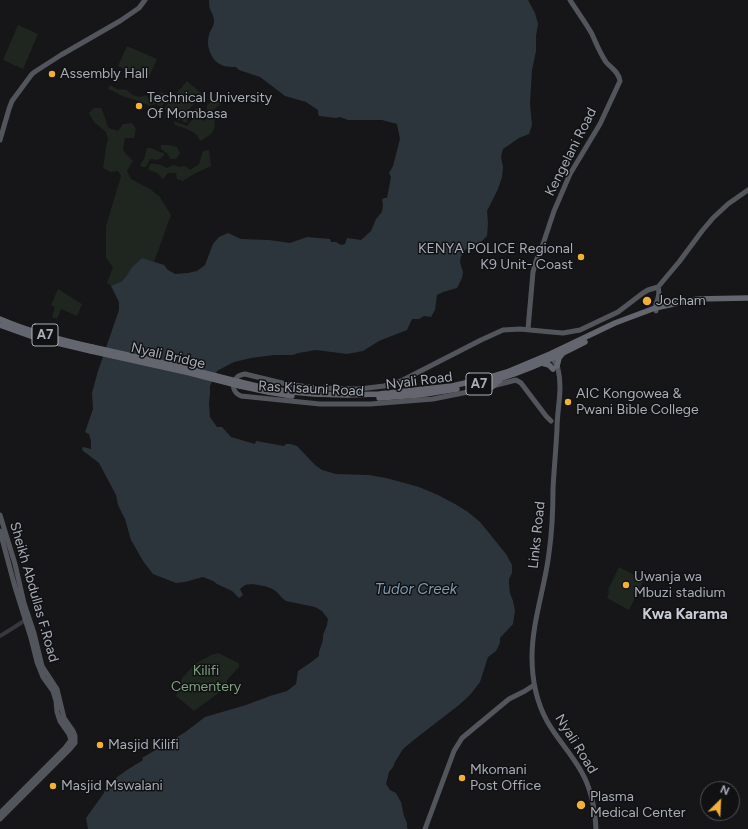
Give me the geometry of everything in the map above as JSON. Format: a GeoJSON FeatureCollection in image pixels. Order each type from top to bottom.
{"type":"FeatureCollection","features":[{"type":"Feature","properties":{"kind":"highway","name":"Nyali Road"},"geometry":{"type":"LineString","coordinates":[[240,384],[256,390],[317,398],[365,398],[419,395],[432,396],[484,383],[542,363],[550,357],[615,323],[655,309],[705,299],[748,298]]}},
{"type":"Feature","properties":{"kind":"highway","name":"Nyali Road"},"geometry":{"type":"LineString","coordinates":[[240,384],[314,394],[360,395],[405,392],[445,387],[498,375],[563,353],[608,330],[655,309]]}},
{"type":"Feature","properties":{"kind":"highway","name":"A7"},"geometry":{"type":"LineString","coordinates":[[0,319],[40,334],[92,349]]}},
{"type":"Feature","properties":{"kind":"highway","name":"A7"},"geometry":{"type":"LineString","coordinates":[[2,326],[36,338],[92,349]]}},
{"type":"Feature","properties":{"kind":"highway","name":"Nyali Bridge"},"geometry":{"type":"LineString","coordinates":[[92,349],[240,384]]}},
{"type":"Feature","properties":{"kind":"highway"},"geometry":{"type":"LineString","coordinates":[[542,363],[555,367],[563,353]]}},
{"type":"Feature","properties":{"kind":"highway"},"geometry":{"type":"LineString","coordinates":[[492,387],[503,377]]}},
{"type":"Feature","properties":{"kind":"main road"},"geometry":{"type":"LineString","coordinates":[[0,140],[12,101],[36,70],[125,18],[139,8],[145,0]]}},
{"type":"Feature","properties":{"kind":"main road","name":"Kengelani Road"},"geometry":{"type":"LineString","coordinates":[[528,329],[533,272],[554,211],[570,174],[600,124],[620,81],[620,77],[603,57],[570,0]]}},
{"type":"Feature","properties":{"kind":"main road"},"geometry":{"type":"LineString","coordinates":[[401,381],[494,333],[503,330],[528,329],[563,333],[580,330],[618,312],[643,292],[658,287],[680,262],[713,218],[728,204],[748,190]]}},
{"type":"Feature","properties":{"kind":"main road"},"geometry":{"type":"LineString","coordinates":[[655,309],[659,292],[658,287]]}},
{"type":"Feature","properties":{"kind":"main road"},"geometry":{"type":"LineString","coordinates":[[658,298],[662,307]]}},
{"type":"Feature","properties":{"kind":"main road","name":"Links Road"},"geometry":{"type":"LineString","coordinates":[[536,694],[534,685],[532,647],[552,535],[557,423],[560,398],[560,381],[550,357]]}},
{"type":"Feature","properties":{"kind":"main road","name":"Ras Kisauni Road"},"geometry":{"type":"LineString","coordinates":[[401,381],[384,386],[366,388],[317,388],[286,384],[249,374],[243,374],[238,375],[235,380],[234,391],[240,396],[305,403],[370,404],[492,387],[515,380],[519,382],[551,421]]}},
{"type":"Feature","properties":{"kind":"main road","name":"Sheikh Abdullas F.Road"},"geometry":{"type":"LineString","coordinates":[[0,515],[15,564],[39,670],[53,691],[60,721],[69,734],[70,740],[66,747],[12,804]]}},
{"type":"Feature","properties":{"kind":"main road","name":"Sheikh Abdullas F.Road"},"geometry":{"type":"LineString","coordinates":[[0,531],[15,587],[28,621],[42,666],[57,689],[64,718],[73,731],[75,740],[75,743],[70,749],[12,804]]}},
{"type":"Feature","properties":{"kind":"main road"},"geometry":{"type":"LineString","coordinates":[[425,829],[452,754],[458,744],[465,735],[503,703],[514,695],[525,691],[534,685]]}},
{"type":"Feature","properties":{"kind":"main road"},"geometry":{"type":"LineString","coordinates":[[525,691],[536,694]]}},
{"type":"Feature","properties":{"kind":"main road","name":"Nyali Road"},"geometry":{"type":"LineString","coordinates":[[536,694],[547,722],[584,777],[592,798],[596,829]]}},
{"type":"Feature","properties":{"kind":"main road"},"geometry":{"type":"LineString","coordinates":[[0,813],[12,804]]}},
{"type":"Feature","properties":{"kind":"main road"},"geometry":{"type":"LineString","coordinates":[[0,819],[12,804]]}},
{"type":"Feature","properties":{"kind":"street"},"geometry":{"type":"LineString","coordinates":[[401,381],[405,392]]}},
{"type":"Feature","properties":{"kind":"street","name":"Ras Kisauni Road"},"geometry":{"type":"LineString","coordinates":[[551,421],[557,423]]}},
{"type":"Feature","properties":{"kind":"street"},"geometry":{"type":"LineString","coordinates":[[0,636],[19,624],[28,621]]}},
{"type":"Feature","properties":{"kind":"green space"},"geometry":{"type":"Polygon","coordinates":[[[18,25],[38,34],[23,69],[3,60],[18,25]]]}},
{"type":"Feature","properties":{"kind":"green space"},"geometry":{"type":"Polygon","coordinates":[[[127,46],[157,59],[148,79],[118,66],[127,46]]]}},
{"type":"Feature","properties":{"kind":"green space"},"geometry":{"type":"Polygon","coordinates":[[[187,81],[202,94],[188,111],[192,114],[186,123],[181,120],[186,113],[179,121],[164,108],[187,81]]]}},
{"type":"Feature","properties":{"kind":"green space"},"geometry":{"type":"Polygon","coordinates":[[[110,85],[117,89],[127,90],[135,96],[141,97],[146,95],[157,103],[159,103],[162,97],[160,92],[166,94],[170,98],[161,107],[156,104],[149,106],[108,89],[110,85]]]}},
{"type":"Feature","properties":{"kind":"green space"},"geometry":{"type":"Polygon","coordinates":[[[220,98],[221,103],[213,111],[215,122],[214,129],[206,138],[200,141],[193,132],[175,125],[174,121],[187,126],[193,119],[195,108],[201,109],[203,121],[207,119],[207,105],[220,98]]]}},
{"type":"Feature","properties":{"kind":"green space"},"geometry":{"type":"Polygon","coordinates":[[[94,108],[101,108],[109,128],[118,131],[123,124],[132,123],[136,129],[134,138],[125,138],[124,146],[125,153],[133,161],[127,171],[131,179],[150,189],[160,197],[171,215],[154,262],[142,258],[132,267],[122,281],[111,286],[107,283],[113,267],[106,258],[106,226],[121,176],[118,171],[111,172],[103,168],[108,139],[106,132],[94,122],[89,113],[94,108]]]}},
{"type":"Feature","properties":{"kind":"green space"},"geometry":{"type":"Polygon","coordinates":[[[161,145],[177,147],[180,153],[176,159],[170,159],[168,154],[161,149],[161,145]]]}},
{"type":"Feature","properties":{"kind":"green space"},"geometry":{"type":"Polygon","coordinates":[[[147,148],[151,148],[165,154],[158,160],[150,159],[146,167],[142,167],[140,165],[144,159],[147,148]]]}},
{"type":"Feature","properties":{"kind":"green space"},"geometry":{"type":"Polygon","coordinates":[[[209,150],[211,166],[183,181],[177,179],[176,173],[168,173],[163,179],[157,173],[148,170],[150,164],[159,164],[167,168],[174,165],[179,167],[186,166],[190,170],[199,164],[203,151],[209,150]]]}},
{"type":"Feature","properties":{"kind":"green space"},"geometry":{"type":"Polygon","coordinates":[[[58,289],[82,304],[77,316],[61,309],[57,319],[52,317],[55,307],[51,305],[58,289]]]}},
{"type":"Feature","properties":{"kind":"green space","name":"Uwanja wa Mbuzi stadium"},"geometry":{"type":"Polygon","coordinates":[[[619,567],[644,580],[629,610],[607,598],[609,592],[608,590],[619,567]]]}},
{"type":"Feature","properties":{"kind":"green space","name":"Kilifi Cementery"},"geometry":{"type":"Polygon","coordinates":[[[218,653],[239,663],[239,667],[227,680],[227,687],[194,711],[176,696],[182,678],[195,664],[211,655],[218,653]]]}},
{"type":"Feature","properties":{"kind":"water","name":"Tudor Creek"},"geometry":{"type":"Polygon","coordinates":[[[209,0],[528,0],[535,13],[538,24],[536,51],[532,70],[530,104],[532,125],[529,134],[519,138],[503,149],[501,157],[503,167],[502,177],[487,211],[487,236],[480,243],[466,249],[461,256],[460,262],[463,272],[462,278],[457,288],[437,295],[435,310],[431,317],[424,316],[419,319],[412,319],[407,330],[379,341],[363,351],[347,354],[316,350],[293,355],[274,355],[234,362],[217,371],[210,386],[210,417],[217,427],[222,427],[231,437],[255,444],[256,441],[284,446],[286,444],[290,444],[297,446],[315,465],[322,470],[336,474],[369,475],[386,478],[419,487],[438,495],[468,512],[480,522],[506,554],[512,565],[512,573],[509,579],[509,584],[515,611],[513,624],[500,638],[500,643],[496,651],[488,657],[480,682],[470,695],[459,705],[403,749],[389,772],[386,784],[390,790],[396,793],[401,802],[408,829],[88,829],[86,818],[106,788],[120,775],[143,760],[142,758],[184,733],[205,717],[287,691],[296,684],[298,671],[319,656],[328,619],[322,611],[315,607],[286,601],[268,587],[248,584],[245,585],[240,589],[243,595],[239,598],[232,591],[203,577],[176,583],[153,574],[143,561],[131,540],[125,519],[118,505],[116,495],[99,463],[82,450],[83,447],[91,449],[89,434],[85,432],[93,409],[92,393],[119,310],[119,302],[111,286],[122,281],[132,267],[142,258],[164,265],[168,270],[175,274],[197,271],[205,265],[213,244],[219,237],[228,233],[241,239],[269,240],[290,243],[307,237],[330,239],[331,242],[336,242],[341,245],[345,244],[347,238],[361,240],[371,231],[376,219],[382,212],[382,200],[387,198],[391,177],[389,173],[393,166],[400,139],[397,124],[382,120],[348,120],[340,117],[319,116],[318,110],[306,102],[285,96],[260,77],[239,70],[236,67],[224,66],[215,61],[208,46],[208,39],[214,21],[209,0]]]}},
{"type":"Feature","properties":{"kind":"place","name":"Assembly Hall"},"geometry":{"type":"Point","coordinates":[52,74]}},
{"type":"Feature","properties":{"kind":"place","name":"Technical University Of Mombasa"},"geometry":{"type":"Point","coordinates":[139,106]}},
{"type":"Feature","properties":{"kind":"place","name":"KENYA POLICE Regional K9 Unit- Coast"},"geometry":{"type":"Point","coordinates":[581,257]}},
{"type":"Feature","properties":{"kind":"place","name":"Jocham"},"geometry":{"type":"Point","coordinates":[647,301]}},
{"type":"Feature","properties":{"kind":"place","name":"AIC Kongowea & Pwani Bible College"},"geometry":{"type":"Point","coordinates":[568,402]}},
{"type":"Feature","properties":{"kind":"place","name":"Uwanja wa Mbuzi stadium"},"geometry":{"type":"Point","coordinates":[626,585]}},
{"type":"Feature","properties":{"kind":"place","name":"Masjid Kilifi"},"geometry":{"type":"Point","coordinates":[100,745]}},
{"type":"Feature","properties":{"kind":"place","name":"Mkomani Post Office"},"geometry":{"type":"Point","coordinates":[462,778]}},
{"type":"Feature","properties":{"kind":"place","name":"Masjid Mswalani"},"geometry":{"type":"Point","coordinates":[53,786]}},
{"type":"Feature","properties":{"kind":"place","name":"Plasma Medical Center"},"geometry":{"type":"Point","coordinates":[581,805]}},
{"type":"Feature","properties":{"kind":"district","name":"Kwa Karama"},"geometry":{"type":"Point","coordinates":[685,615]}}]}
